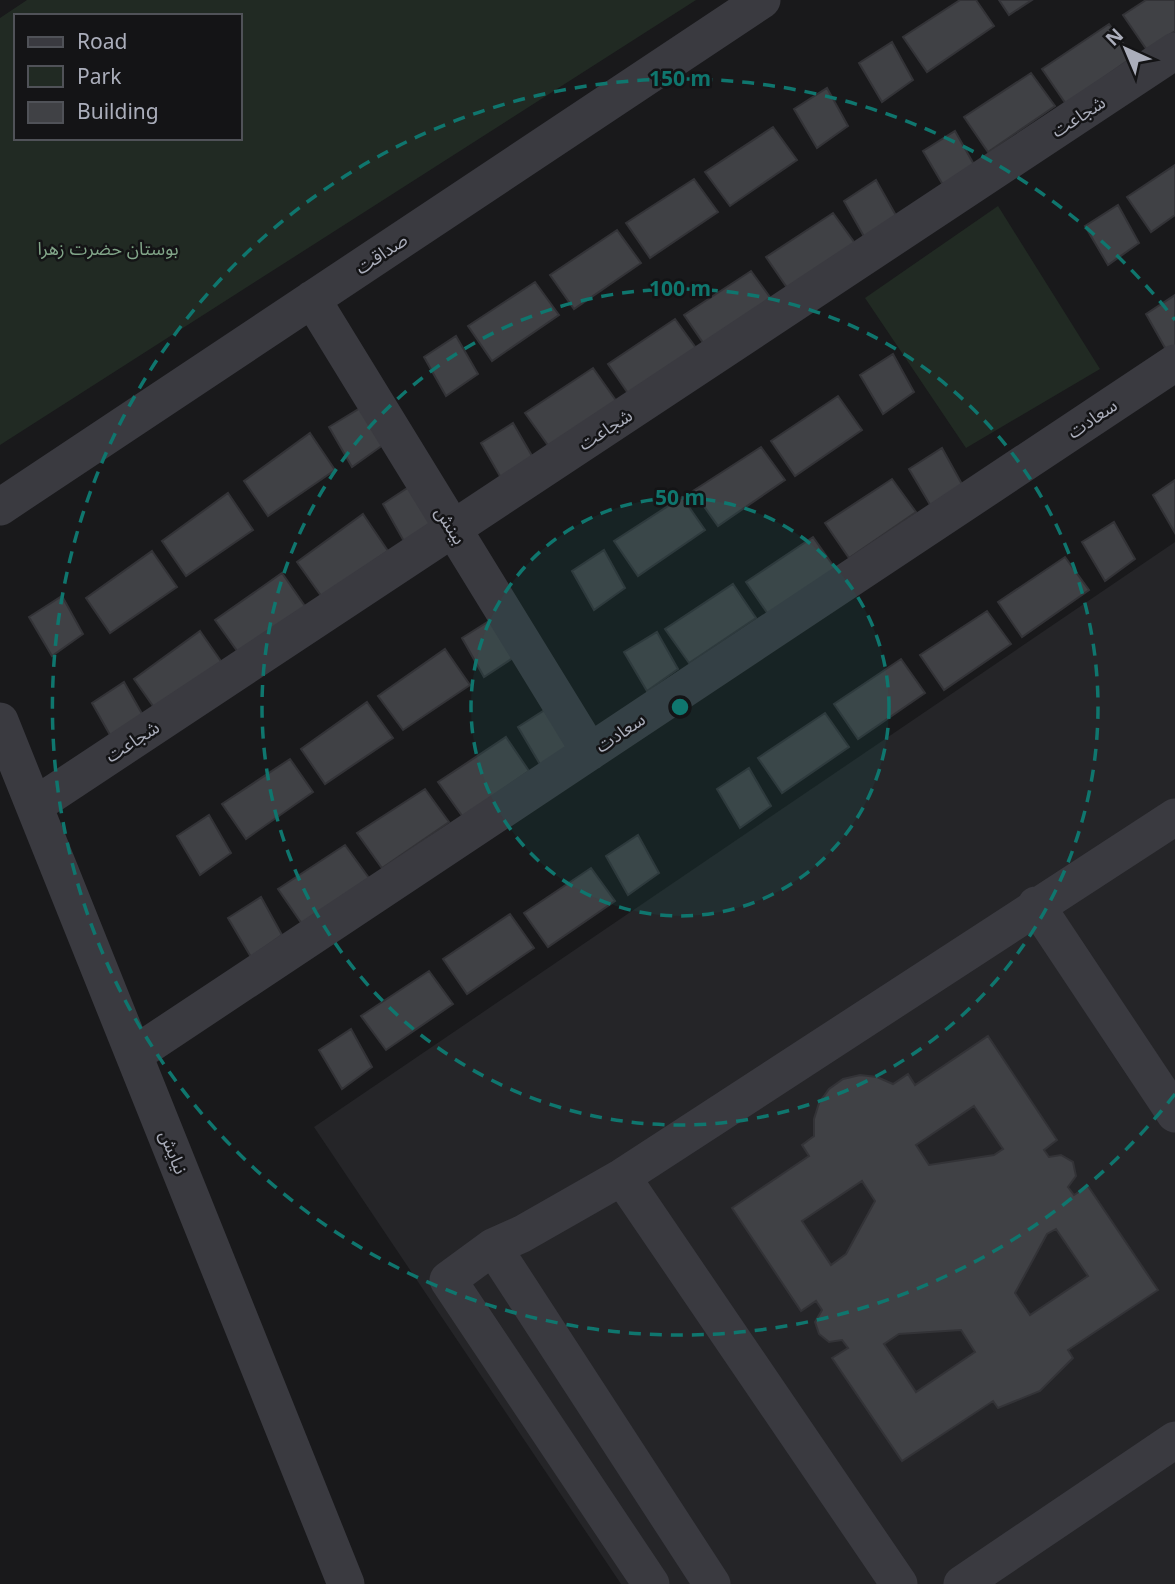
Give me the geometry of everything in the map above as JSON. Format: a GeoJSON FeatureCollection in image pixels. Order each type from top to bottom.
{"type":"FeatureCollection","features":[{"type":"Feature","properties":{"kind":"street","name":"صداقت"},"geometry":{"type":"LineString","coordinates":[[0,507],[762,0]]}},
{"type":"Feature","properties":{"kind":"street","name":"شجاعت"},"geometry":{"type":"LineString","coordinates":[[34,806],[1175,51]]}},
{"type":"Feature","properties":{"kind":"street","name":"بینش"},"geometry":{"type":"LineString","coordinates":[[312,299],[590,751]]}},
{"type":"Feature","properties":{"kind":"street","name":"سعادت"},"geometry":{"type":"LineString","coordinates":[[135,1054],[1175,363]]}},
{"type":"Feature","properties":{"kind":"street","name":"نیایش"},"geometry":{"type":"LineString","coordinates":[[0,721],[346,1584]]}},
{"type":"Feature","properties":{"kind":"street"},"geometry":{"type":"LineString","coordinates":[[652,1584],[448,1280],[493,1247],[522,1234],[622,1177],[1175,817]]}},
{"type":"Feature","properties":{"kind":"street"},"geometry":{"type":"LineString","coordinates":[[1036,905],[1175,1114]]}},
{"type":"Feature","properties":{"kind":"street"},"geometry":{"type":"LineString","coordinates":[[622,1177],[899,1584]]}},
{"type":"Feature","properties":{"kind":"street"},"geometry":{"type":"LineString","coordinates":[[493,1247],[712,1584]]}},
{"type":"Feature","properties":{"kind":"street"},"geometry":{"type":"LineString","coordinates":[[962,1584],[1175,1440]]}},
{"type":"Feature","properties":{"kind":"shaded area"},"geometry":{"type":"Polygon","coordinates":[[[1175,542],[1175,1584],[621,1584],[314,1127],[1175,542]]]}},
{"type":"Feature","properties":{"kind":"green space","name":"بوستان حضرت زهرا"},"geometry":{"type":"Polygon","coordinates":[[[27,0],[696,0],[0,445],[0,18],[27,0]]]}},
{"type":"Feature","properties":{"kind":"green space"},"geometry":{"type":"Polygon","coordinates":[[[998,206],[1100,369],[966,448],[865,298],[998,206]]]}},
{"type":"Feature","properties":{"kind":"building"},"geometry":{"type":"Polygon","coordinates":[[[960,0],[976,0],[994,26],[927,72],[903,37],[960,0]]]}},
{"type":"Feature","properties":{"kind":"building"},"geometry":{"type":"Polygon","coordinates":[[[999,0],[1032,0],[1009,15],[999,0]]]}},
{"type":"Feature","properties":{"kind":"building"},"geometry":{"type":"Polygon","coordinates":[[[1146,0],[1175,0],[1175,31],[1147,50],[1123,15],[1146,0]]]}},
{"type":"Feature","properties":{"kind":"building"},"geometry":{"type":"Polygon","coordinates":[[[1109,24],[1133,57],[1066,104],[1042,69],[1109,24]]]}},
{"type":"Feature","properties":{"kind":"building"},"geometry":{"type":"Polygon","coordinates":[[[892,42],[913,80],[882,102],[859,63],[892,42]]]}},
{"type":"Feature","properties":{"kind":"building"},"geometry":{"type":"Polygon","coordinates":[[[1031,73],[1055,106],[988,152],[964,117],[1031,73]]]}},
{"type":"Feature","properties":{"kind":"building"},"geometry":{"type":"Polygon","coordinates":[[[827,88],[848,126],[817,148],[794,109],[827,88]]]}},
{"type":"Feature","properties":{"kind":"building"},"geometry":{"type":"Polygon","coordinates":[[[773,127],[797,160],[730,206],[705,172],[773,127]]]}},
{"type":"Feature","properties":{"kind":"building"},"geometry":{"type":"Polygon","coordinates":[[[955,131],[976,168],[946,190],[923,151],[955,131]]]}},
{"type":"Feature","properties":{"kind":"building"},"geometry":{"type":"Polygon","coordinates":[[[1175,165],[1175,215],[1151,232],[1127,197],[1175,165]]]}},
{"type":"Feature","properties":{"kind":"building"},"geometry":{"type":"Polygon","coordinates":[[[694,179],[718,212],[650,258],[626,223],[694,179]]]}},
{"type":"Feature","properties":{"kind":"building"},"geometry":{"type":"Polygon","coordinates":[[[876,180],[898,219],[866,240],[844,201],[876,180]]]}},
{"type":"Feature","properties":{"kind":"building"},"geometry":{"type":"Polygon","coordinates":[[[1118,205],[1139,243],[1108,265],[1085,226],[1118,205]]]}},
{"type":"Feature","properties":{"kind":"building"},"geometry":{"type":"Polygon","coordinates":[[[833,213],[857,246],[790,292],[766,257],[833,213]]]}},
{"type":"Feature","properties":{"kind":"building"},"geometry":{"type":"Polygon","coordinates":[[[617,230],[641,263],[574,309],[550,275],[617,230]]]}},
{"type":"Feature","properties":{"kind":"building"},"geometry":{"type":"Polygon","coordinates":[[[751,271],[775,304],[708,350],[684,315],[751,271]]]}},
{"type":"Feature","properties":{"kind":"building"},"geometry":{"type":"Polygon","coordinates":[[[535,282],[559,315],[492,361],[468,326],[535,282]]]}},
{"type":"Feature","properties":{"kind":"building"},"geometry":{"type":"Polygon","coordinates":[[[1175,295],[1175,348],[1168,353],[1146,314],[1175,295]]]}},
{"type":"Feature","properties":{"kind":"building"},"geometry":{"type":"Polygon","coordinates":[[[675,319],[699,352],[632,399],[608,364],[675,319]]]}},
{"type":"Feature","properties":{"kind":"building"},"geometry":{"type":"Polygon","coordinates":[[[456,336],[478,374],[446,396],[424,357],[456,336]]]}},
{"type":"Feature","properties":{"kind":"building"},"geometry":{"type":"Polygon","coordinates":[[[893,354],[914,392],[883,414],[860,375],[893,354]]]}},
{"type":"Feature","properties":{"kind":"building"},"geometry":{"type":"Polygon","coordinates":[[[593,368],[617,402],[550,448],[525,413],[593,368]]]}},
{"type":"Feature","properties":{"kind":"building"},"geometry":{"type":"Polygon","coordinates":[[[838,396],[862,430],[795,476],[771,441],[838,396]]]}},
{"type":"Feature","properties":{"kind":"building"},"geometry":{"type":"Polygon","coordinates":[[[362,407],[383,445],[352,467],[329,427],[362,407]]]}},
{"type":"Feature","properties":{"kind":"building"},"geometry":{"type":"Polygon","coordinates":[[[513,423],[535,461],[504,483],[481,443],[513,423]]]}},
{"type":"Feature","properties":{"kind":"building"},"geometry":{"type":"Polygon","coordinates":[[[310,433],[335,470],[268,516],[244,481],[310,433]]]}},
{"type":"Feature","properties":{"kind":"building"},"geometry":{"type":"Polygon","coordinates":[[[761,447],[785,480],[718,526],[693,491],[761,447]]]}},
{"type":"Feature","properties":{"kind":"building"},"geometry":{"type":"Polygon","coordinates":[[[942,448],[963,486],[932,508],[909,469],[942,448]]]}},
{"type":"Feature","properties":{"kind":"building"},"geometry":{"type":"Polygon","coordinates":[[[892,479],[916,512],[849,558],[825,523],[892,479]]]}},
{"type":"Feature","properties":{"kind":"building"},"geometry":{"type":"Polygon","coordinates":[[[1175,480],[1175,533],[1153,495],[1175,480]]]}},
{"type":"Feature","properties":{"kind":"building"},"geometry":{"type":"Polygon","coordinates":[[[415,483],[436,521],[405,543],[383,504],[415,483]]]}},
{"type":"Feature","properties":{"kind":"building"},"geometry":{"type":"Polygon","coordinates":[[[228,493],[253,530],[186,576],[162,541],[228,493]]]}},
{"type":"Feature","properties":{"kind":"building"},"geometry":{"type":"Polygon","coordinates":[[[682,497],[705,530],[638,576],[614,541],[682,497]]]}},
{"type":"Feature","properties":{"kind":"building"},"geometry":{"type":"Polygon","coordinates":[[[363,514],[388,551],[322,597],[297,562],[363,514]]]}},
{"type":"Feature","properties":{"kind":"building"},"geometry":{"type":"Polygon","coordinates":[[[1114,522],[1135,559],[1105,581],[1082,542],[1114,522]]]}},
{"type":"Feature","properties":{"kind":"building"},"geometry":{"type":"Polygon","coordinates":[[[813,537],[837,571],[770,617],[746,582],[813,537]]]}},
{"type":"Feature","properties":{"kind":"building"},"geometry":{"type":"Polygon","coordinates":[[[604,550],[625,588],[594,610],[572,571],[604,550]]]}},
{"type":"Feature","properties":{"kind":"building"},"geometry":{"type":"Polygon","coordinates":[[[152,551],[177,587],[110,633],[86,598],[152,551]]]}},
{"type":"Feature","properties":{"kind":"building"},"geometry":{"type":"Polygon","coordinates":[[[1065,557],[1089,590],[1022,637],[998,602],[1065,557]]]}},
{"type":"Feature","properties":{"kind":"building"},"geometry":{"type":"Polygon","coordinates":[[[282,573],[307,609],[240,655],[215,620],[282,573]]]}},
{"type":"Feature","properties":{"kind":"building"},"geometry":{"type":"Polygon","coordinates":[[[733,584],[756,618],[689,663],[665,629],[733,584]]]}},
{"type":"Feature","properties":{"kind":"building"},"geometry":{"type":"Polygon","coordinates":[[[62,596],[83,634],[52,656],[29,617],[62,596]]]}},
{"type":"Feature","properties":{"kind":"building"},"geometry":{"type":"Polygon","coordinates":[[[987,611],[1011,644],[944,690],[920,655],[987,611]]]}},
{"type":"Feature","properties":{"kind":"building"},"geometry":{"type":"Polygon","coordinates":[[[494,618],[516,656],[484,677],[462,638],[494,618]]]}},
{"type":"Feature","properties":{"kind":"building"},"geometry":{"type":"Polygon","coordinates":[[[200,631],[225,667],[158,713],[134,679],[200,631]]]}},
{"type":"Feature","properties":{"kind":"building"},"geometry":{"type":"Polygon","coordinates":[[[657,632],[678,669],[647,691],[624,652],[657,632]]]}},
{"type":"Feature","properties":{"kind":"building"},"geometry":{"type":"Polygon","coordinates":[[[445,649],[470,685],[403,730],[378,696],[445,649]]]}},
{"type":"Feature","properties":{"kind":"building"},"geometry":{"type":"Polygon","coordinates":[[[901,659],[925,693],[858,739],[834,704],[901,659]]]}},
{"type":"Feature","properties":{"kind":"building"},"geometry":{"type":"Polygon","coordinates":[[[124,682],[145,719],[114,742],[92,703],[124,682]]]}},
{"type":"Feature","properties":{"kind":"building"},"geometry":{"type":"Polygon","coordinates":[[[367,702],[393,738],[325,784],[301,749],[367,702]]]}},
{"type":"Feature","properties":{"kind":"building"},"geometry":{"type":"Polygon","coordinates":[[[551,706],[572,744],[541,766],[518,727],[551,706]]]}},
{"type":"Feature","properties":{"kind":"building"},"geometry":{"type":"Polygon","coordinates":[[[825,713],[849,747],[782,793],[758,758],[825,713]]]}},
{"type":"Feature","properties":{"kind":"building"},"geometry":{"type":"Polygon","coordinates":[[[506,737],[529,771],[463,817],[438,782],[506,737]]]}},
{"type":"Feature","properties":{"kind":"building"},"geometry":{"type":"Polygon","coordinates":[[[290,759],[313,792],[246,839],[222,804],[290,759]]]}},
{"type":"Feature","properties":{"kind":"building"},"geometry":{"type":"Polygon","coordinates":[[[749,768],[771,806],[740,828],[717,789],[749,768]]]}},
{"type":"Feature","properties":{"kind":"building"},"geometry":{"type":"Polygon","coordinates":[[[425,789],[449,822],[382,868],[357,833],[425,789]]]}},
{"type":"Feature","properties":{"kind":"building"},"geometry":{"type":"Polygon","coordinates":[[[209,815],[231,853],[200,875],[177,836],[209,815]]]}},
{"type":"Feature","properties":{"kind":"building"},"geometry":{"type":"Polygon","coordinates":[[[638,835],[659,873],[628,895],[606,856],[638,835]]]}},
{"type":"Feature","properties":{"kind":"building"},"geometry":{"type":"Polygon","coordinates":[[[345,845],[369,878],[302,924],[278,889],[345,845]]]}},
{"type":"Feature","properties":{"kind":"building"},"geometry":{"type":"Polygon","coordinates":[[[591,868],[615,901],[548,947],[524,913],[591,868]]]}},
{"type":"Feature","properties":{"kind":"building"},"geometry":{"type":"Polygon","coordinates":[[[261,897],[282,935],[251,957],[228,918],[261,897]]]}},
{"type":"Feature","properties":{"kind":"building"},"geometry":{"type":"Polygon","coordinates":[[[510,914],[534,948],[467,994],[443,959],[510,914]]]}},
{"type":"Feature","properties":{"kind":"building"},"geometry":{"type":"Polygon","coordinates":[[[429,971],[453,1004],[386,1050],[361,1016],[429,971]]]}},
{"type":"Feature","properties":{"kind":"building"},"geometry":{"type":"Polygon","coordinates":[[[351,1029],[372,1067],[342,1089],[319,1050],[351,1029]]]}},
{"type":"Feature","properties":{"kind":"building"},"geometry":{"type":"Polygon","coordinates":[[[988,1036],[1057,1140],[1044,1150],[1049,1157],[1061,1155],[1073,1162],[1076,1176],[1068,1187],[1074,1195],[1088,1186],[1158,1290],[1068,1350],[1073,1358],[1040,1391],[998,1408],[993,1401],[902,1461],[832,1358],[848,1348],[842,1340],[829,1342],[819,1334],[815,1322],[822,1310],[816,1301],[801,1311],[732,1208],[809,1156],[802,1145],[814,1136],[814,1119],[819,1103],[829,1089],[843,1079],[860,1075],[877,1077],[893,1084],[908,1074],[915,1085],[988,1036]],[[974,1106],[916,1145],[929,1165],[994,1155],[1003,1149],[974,1106]],[[862,1181],[802,1221],[831,1265],[846,1254],[875,1201],[862,1181]],[[1056,1229],[1047,1234],[1015,1293],[1030,1315],[1088,1276],[1056,1229]],[[961,1330],[899,1334],[884,1344],[916,1392],[975,1352],[961,1330]]]}}]}
